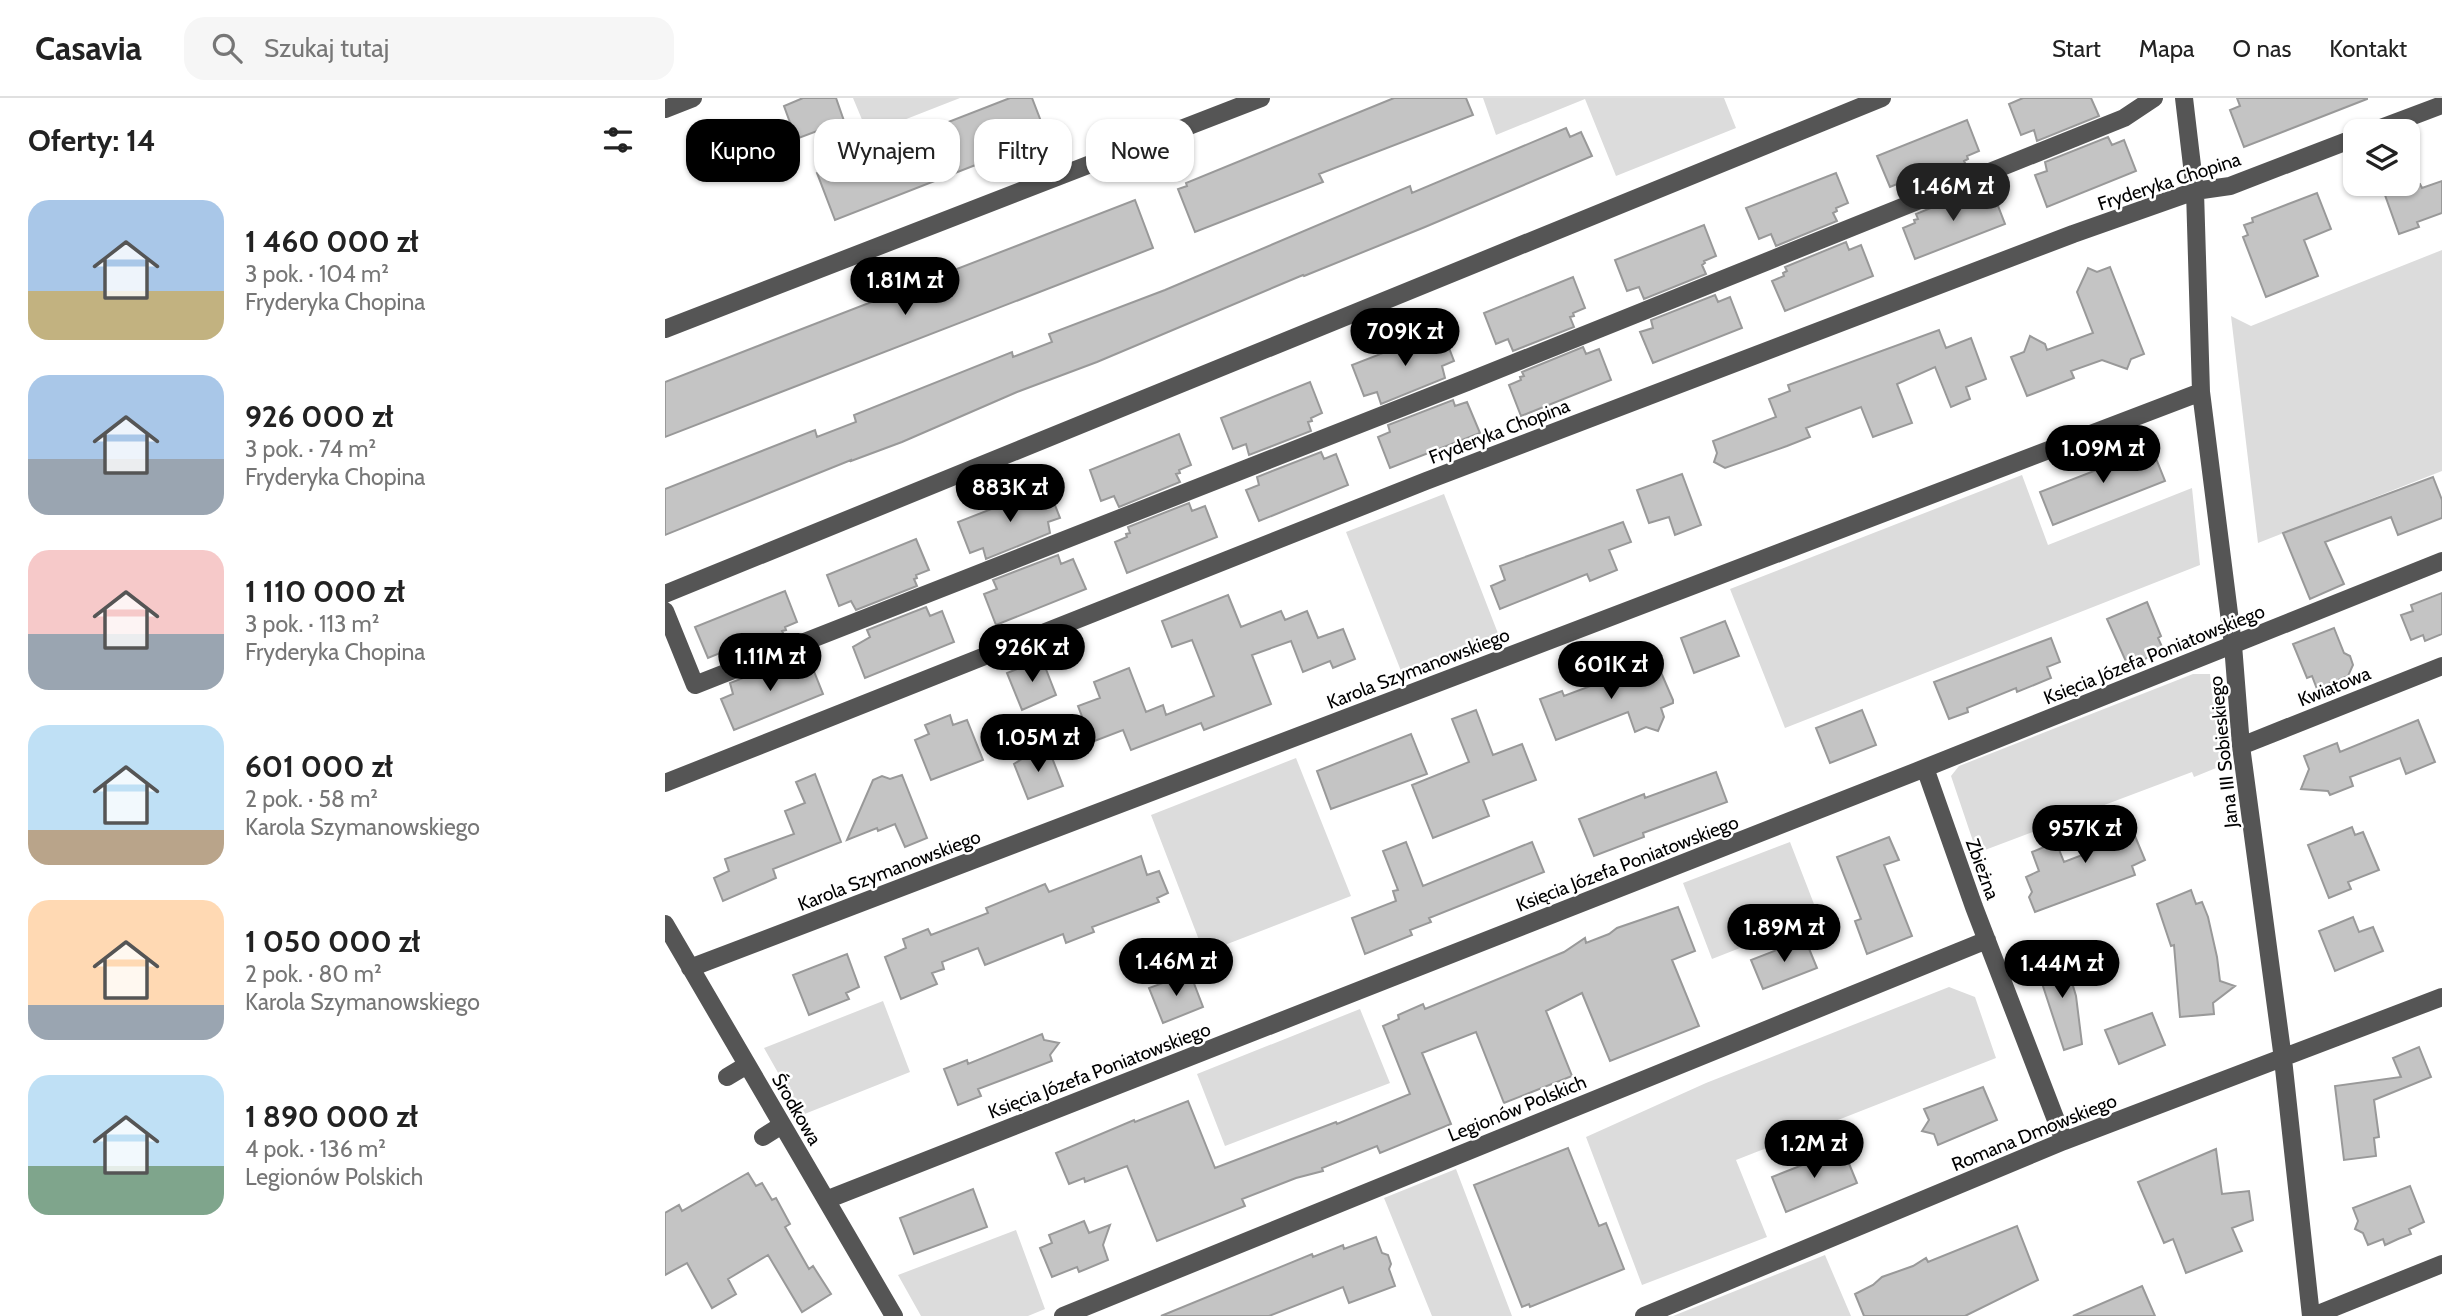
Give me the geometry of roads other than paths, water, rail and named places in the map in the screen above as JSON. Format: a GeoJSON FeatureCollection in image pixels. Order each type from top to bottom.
{"type":"FeatureCollection","features":[{"type":"Feature","properties":{"kind":"street"},"geometry":{"type":"LineString","coordinates":[[665,108],[693,98]]}},
{"type":"Feature","properties":{"kind":"street"},"geometry":{"type":"LineString","coordinates":[[665,329],[1261,98]]}},
{"type":"Feature","properties":{"kind":"street"},"geometry":{"type":"LineString","coordinates":[[665,594],[1882,98]]}},
{"type":"Feature","properties":{"kind":"street"},"geometry":{"type":"LineString","coordinates":[[665,611],[695,685],[1480,377],[2124,117],[2154,98]]}},
{"type":"Feature","properties":{"kind":"street","name":"Jana III Sobieskiego"},"geometry":{"type":"LineString","coordinates":[[2184,98],[2195,191],[2201,392],[2233,645],[2241,746],[2283,1059],[2312,1316]]}},
{"type":"Feature","properties":{"kind":"street"},"geometry":{"type":"LineString","coordinates":[[2404,119],[2442,105]]}},
{"type":"Feature","properties":{"kind":"street","name":"Fryderyka Chopina"},"geometry":{"type":"LineString","coordinates":[[665,783],[1426,481],[2074,234],[2195,191],[2230,186],[2343,143]]}},
{"type":"Feature","properties":{"kind":"street","name":"Karola Szymanowskiego"},"geometry":{"type":"LineString","coordinates":[[690,968],[2201,392]]}},
{"type":"Feature","properties":{"kind":"street","name":"Księcia Józefa Poniatowskiego"},"geometry":{"type":"LineString","coordinates":[[826,1200],[1925,768],[2442,561]]}},
{"type":"Feature","properties":{"kind":"street","name":"Kwiatowa"},"geometry":{"type":"LineString","coordinates":[[2241,746],[2442,666]]}},
{"type":"Feature","properties":{"kind":"street","name":"Zbieżna"},"geometry":{"type":"LineString","coordinates":[[1925,768],[2064,1141]]}},
{"type":"Feature","properties":{"kind":"street","name":"Środkowa"},"geometry":{"type":"LineString","coordinates":[[665,924],[894,1316]]}},
{"type":"Feature","properties":{"kind":"street","name":"Legionów Polskich"},"geometry":{"type":"LineString","coordinates":[[1063,1316],[1987,940]]}},
{"type":"Feature","properties":{"kind":"street","name":"Romana Dmowskiego"},"geometry":{"type":"LineString","coordinates":[[1644,1316],[2064,1141],[2442,997]]}},
{"type":"Feature","properties":{"kind":"street"},"geometry":{"type":"LineString","coordinates":[[727,1077],[747,1065]]}},
{"type":"Feature","properties":{"kind":"street"},"geometry":{"type":"LineString","coordinates":[[762,1137],[782,1125]]}},
{"type":"Feature","properties":{"kind":"street"},"geometry":{"type":"LineString","coordinates":[[2312,1316],[2442,1264]]}}]}
